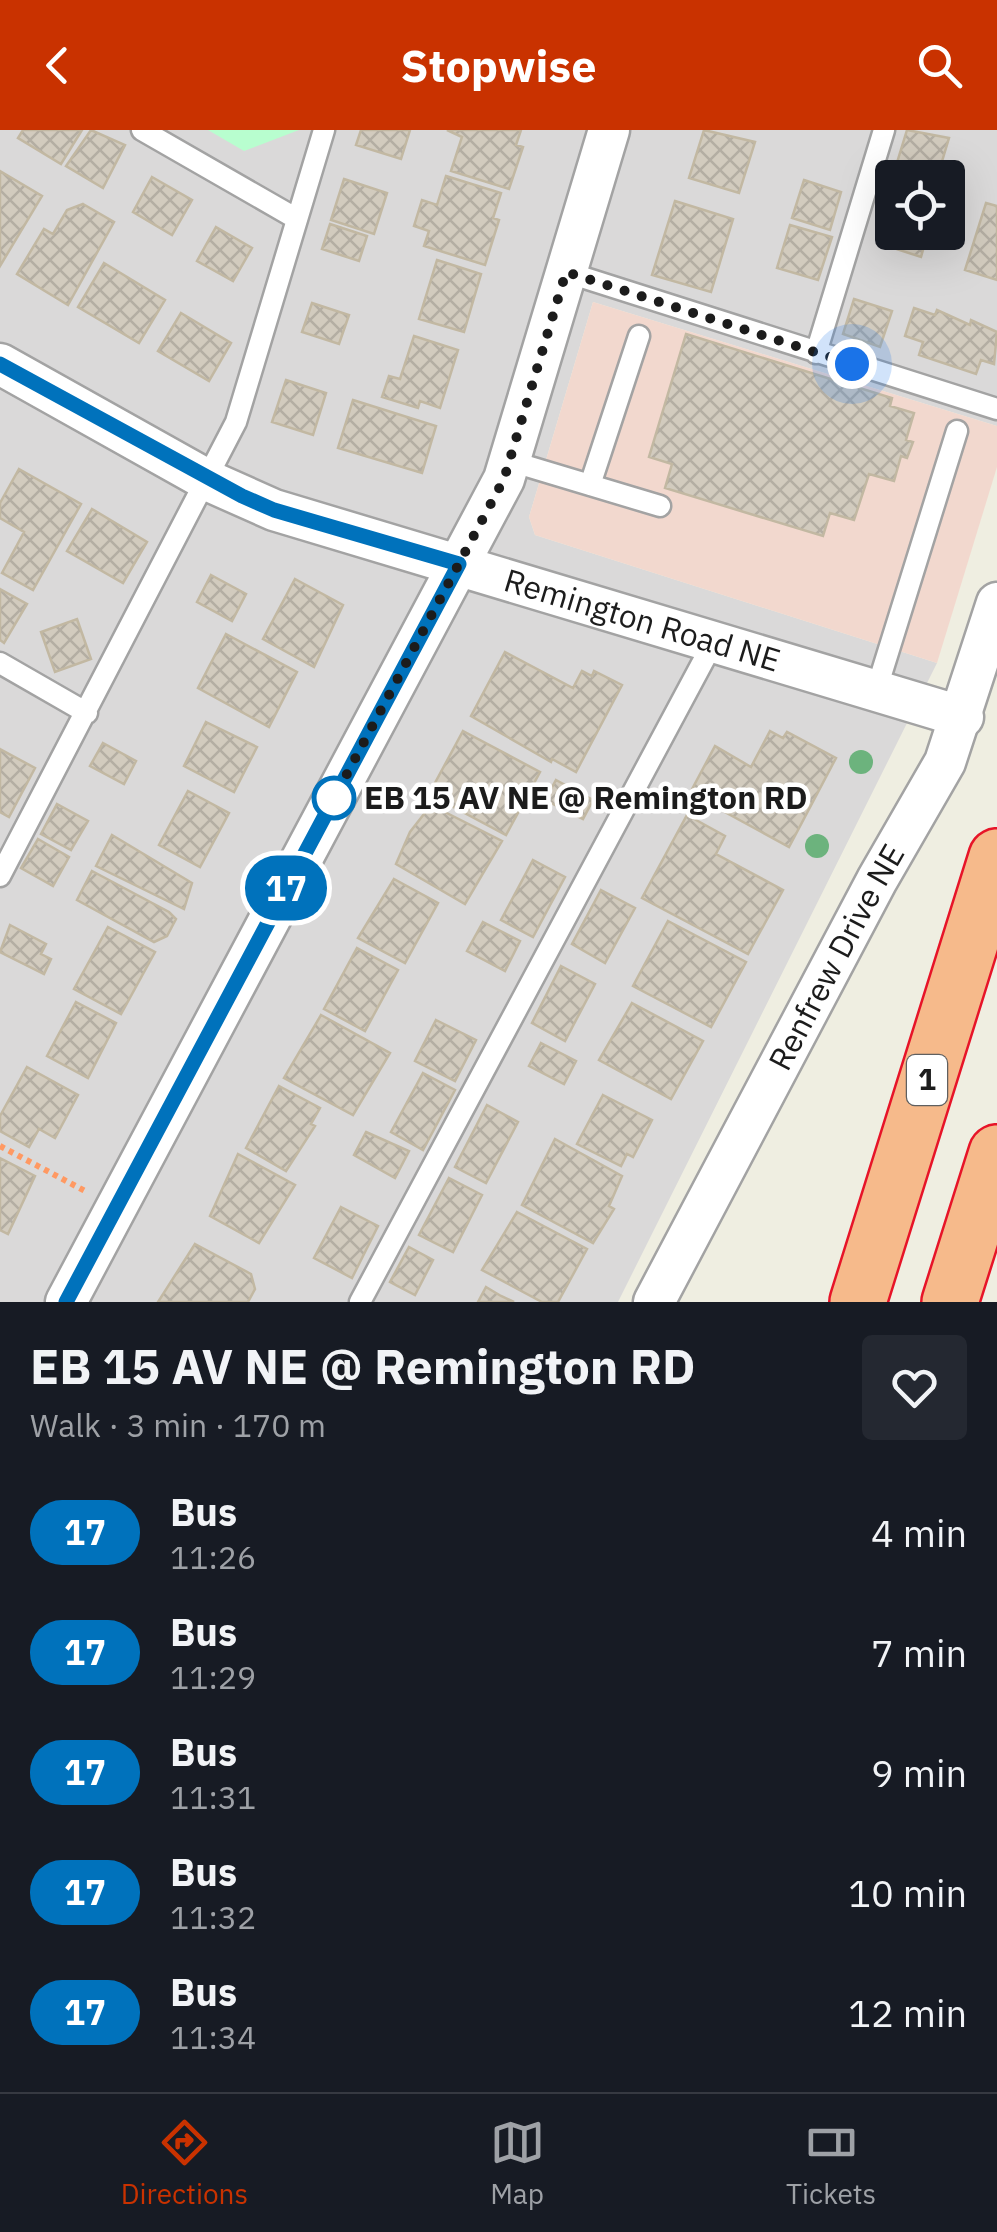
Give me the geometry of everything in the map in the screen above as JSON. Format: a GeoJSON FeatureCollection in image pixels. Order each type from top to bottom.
{"type":"FeatureCollection","features":[{"type":"Feature","properties":{"kind":"highway","name":"1"},"geometry":{"type":"LineString","coordinates":[[858,1302],[997,857]]}},
{"type":"Feature","properties":{"kind":"highway"},"geometry":{"type":"LineString","coordinates":[[950,1302],[997,1154]]}},
{"type":"Feature","properties":{"kind":"street"},"geometry":{"type":"LineString","coordinates":[[66,1302],[510,461],[609,130]]}},
{"type":"Feature","properties":{"kind":"street","name":"Remington Road NE"},"geometry":{"type":"LineString","coordinates":[[0,364],[209,481],[274,510],[962,717]]}},
{"type":"Feature","properties":{"kind":"street","name":"Renfrew Drive NE"},"geometry":{"type":"LineString","coordinates":[[654,1302],[877,880],[945,762],[997,603]]}},
{"type":"Feature","properties":{"kind":"lane"},"geometry":{"type":"LineString","coordinates":[[142,130],[297,219]]}},
{"type":"Feature","properties":{"kind":"lane"},"geometry":{"type":"LineString","coordinates":[[0,876],[209,481],[236,422],[324,130]]}},
{"type":"Feature","properties":{"kind":"lane"},"geometry":{"type":"LineString","coordinates":[[816,354],[884,130]]}},
{"type":"Feature","properties":{"kind":"lane"},"geometry":{"type":"LineString","coordinates":[[566,272],[997,409]]}},
{"type":"Feature","properties":{"kind":"lane"},"geometry":{"type":"LineString","coordinates":[[590,485],[639,336]]}},
{"type":"Feature","properties":{"kind":"lane"},"geometry":{"type":"LineString","coordinates":[[876,690],[957,431]]}},
{"type":"Feature","properties":{"kind":"lane"},"geometry":{"type":"LineString","coordinates":[[510,461],[660,506]]}},
{"type":"Feature","properties":{"kind":"lane"},"geometry":{"type":"LineString","coordinates":[[360,1302],[714,641]]}},
{"type":"Feature","properties":{"kind":"lane"},"geometry":{"type":"LineString","coordinates":[[0,663],[87,713]]}},
{"type":"Feature","properties":{"kind":"path"},"geometry":{"type":"LineString","coordinates":[[0,1146],[116,1208]]}},
{"type":"Feature","properties":{"kind":"shaded area"},"geometry":{"type":"Polygon","coordinates":[[[0,130],[997,130],[997,426],[593,302],[529,517],[535,535],[937,663],[618,1302],[0,1302],[0,130]]]}},
{"type":"Feature","properties":{"kind":"shaded area"},"geometry":{"type":"Polygon","coordinates":[[[593,302],[997,426],[997,467],[937,663],[535,535],[529,517],[593,302]]]}},
{"type":"Feature","properties":{"kind":"green space"},"geometry":{"type":"Polygon","coordinates":[[[208,130],[299,130],[244,151],[208,130]]]}},
{"type":"Feature","properties":{"kind":"building"},"geometry":{"type":"Polygon","coordinates":[[[23,130],[82,130],[61,164],[18,138],[23,130]]]}},
{"type":"Feature","properties":{"kind":"building"},"geometry":{"type":"Polygon","coordinates":[[[91,130],[125,145],[103,188],[66,166],[91,130]]]}},
{"type":"Feature","properties":{"kind":"building"},"geometry":{"type":"Polygon","coordinates":[[[361,130],[410,130],[401,159],[356,145],[361,130]]]}},
{"type":"Feature","properties":{"kind":"building"},"geometry":{"type":"Polygon","coordinates":[[[447,130],[521,130],[516,145],[523,147],[509,189],[451,171],[462,137],[447,130]]]}},
{"type":"Feature","properties":{"kind":"building"},"geometry":{"type":"Polygon","coordinates":[[[704,130],[755,142],[739,193],[689,178],[704,130]]]}},
{"type":"Feature","properties":{"kind":"building"},"geometry":{"type":"Polygon","coordinates":[[[907,130],[949,138],[942,160],[898,160],[907,130]]]}},
{"type":"Feature","properties":{"kind":"building"},"geometry":{"type":"Polygon","coordinates":[[[0,171],[42,196],[0,266],[0,171]]]}},
{"type":"Feature","properties":{"kind":"building"},"geometry":{"type":"Polygon","coordinates":[[[446,176],[501,193],[493,218],[499,220],[485,265],[424,246],[429,231],[414,226],[422,200],[437,205],[446,176]]]}},
{"type":"Feature","properties":{"kind":"building"},"geometry":{"type":"Polygon","coordinates":[[[152,177],[192,200],[172,235],[133,212],[152,177]]]}},
{"type":"Feature","properties":{"kind":"building"},"geometry":{"type":"Polygon","coordinates":[[[344,179],[387,193],[374,234],[331,220],[344,179]]]}},
{"type":"Feature","properties":{"kind":"building"},"geometry":{"type":"Polygon","coordinates":[[[804,180],[841,192],[830,230],[792,218],[804,180]]]}},
{"type":"Feature","properties":{"kind":"building"},"geometry":{"type":"Polygon","coordinates":[[[675,201],[733,219],[711,292],[652,275],[675,201]]]}},
{"type":"Feature","properties":{"kind":"building"},"geometry":{"type":"Polygon","coordinates":[[[986,203],[997,206],[997,280],[965,270],[986,203]]]}},
{"type":"Feature","properties":{"kind":"building"},"geometry":{"type":"Polygon","coordinates":[[[83,204],[114,222],[68,305],[17,274],[44,229],[53,234],[67,210],[83,204]]]}},
{"type":"Feature","properties":{"kind":"building"},"geometry":{"type":"Polygon","coordinates":[[[330,224],[367,236],[359,261],[322,249],[330,224]]]}},
{"type":"Feature","properties":{"kind":"building"},"geometry":{"type":"Polygon","coordinates":[[[790,225],[832,237],[818,280],[777,268],[790,225]]]}},
{"type":"Feature","properties":{"kind":"building"},"geometry":{"type":"Polygon","coordinates":[[[216,227],[252,248],[233,281],[197,261],[216,227]]]}},
{"type":"Feature","properties":{"kind":"building"},"geometry":{"type":"Polygon","coordinates":[[[900,250],[923,250],[921,257],[900,250]]]}},
{"type":"Feature","properties":{"kind":"building"},"geometry":{"type":"Polygon","coordinates":[[[437,260],[481,274],[464,332],[419,319],[437,260]]]}},
{"type":"Feature","properties":{"kind":"building"},"geometry":{"type":"Polygon","coordinates":[[[104,263],[165,300],[139,343],[78,307],[104,263]]]}},
{"type":"Feature","properties":{"kind":"building"},"geometry":{"type":"Polygon","coordinates":[[[854,299],[892,311],[880,347],[843,334],[854,299]]]}},
{"type":"Feature","properties":{"kind":"building"},"geometry":{"type":"Polygon","coordinates":[[[312,303],[349,315],[339,344],[302,332],[312,303]]]}},
{"type":"Feature","properties":{"kind":"building"},"geometry":{"type":"Polygon","coordinates":[[[914,308],[935,315],[937,310],[997,332],[994,364],[981,360],[976,374],[919,355],[923,342],[905,336],[914,308]]]}},
{"type":"Feature","properties":{"kind":"building"},"geometry":{"type":"Polygon","coordinates":[[[181,313],[231,343],[209,381],[158,351],[181,313]]]}},
{"type":"Feature","properties":{"kind":"building"},"geometry":{"type":"Polygon","coordinates":[[[686,334],[892,398],[890,406],[914,413],[906,440],[913,442],[907,458],[901,456],[894,481],[869,474],[854,520],[830,513],[823,536],[665,488],[672,464],[649,457],[686,334]]]}},
{"type":"Feature","properties":{"kind":"building"},"geometry":{"type":"Polygon","coordinates":[[[414,336],[458,350],[440,408],[420,401],[418,408],[382,397],[389,376],[400,379],[414,336]]]}},
{"type":"Feature","properties":{"kind":"building"},"geometry":{"type":"Polygon","coordinates":[[[286,380],[326,393],[313,435],[272,422],[286,380]]]}},
{"type":"Feature","properties":{"kind":"building"},"geometry":{"type":"Polygon","coordinates":[[[353,400],[436,426],[422,473],[338,448],[353,400]]]}},
{"type":"Feature","properties":{"kind":"building"},"geometry":{"type":"Polygon","coordinates":[[[19,469],[81,504],[33,590],[2,573],[24,532],[0,518],[0,503],[19,469]]]}},
{"type":"Feature","properties":{"kind":"building"},"geometry":{"type":"Polygon","coordinates":[[[92,509],[147,542],[123,583],[67,551],[92,509]]]}},
{"type":"Feature","properties":{"kind":"building"},"geometry":{"type":"Polygon","coordinates":[[[211,575],[246,594],[232,621],[197,602],[211,575]]]}},
{"type":"Feature","properties":{"kind":"building"},"geometry":{"type":"Polygon","coordinates":[[[295,579],[343,605],[314,667],[263,639],[295,579]]]}},
{"type":"Feature","properties":{"kind":"building"},"geometry":{"type":"Polygon","coordinates":[[[0,589],[27,604],[4,643],[0,640],[0,589]]]}},
{"type":"Feature","properties":{"kind":"building"},"geometry":{"type":"Polygon","coordinates":[[[77,619],[91,659],[55,672],[41,632],[77,619]]]}},
{"type":"Feature","properties":{"kind":"building"},"geometry":{"type":"Polygon","coordinates":[[[226,634],[297,672],[269,727],[198,688],[226,634]]]}},
{"type":"Feature","properties":{"kind":"building"},"geometry":{"type":"Polygon","coordinates":[[[505,652],[573,688],[582,671],[592,676],[594,671],[622,685],[576,772],[471,716],[505,652]]]}},
{"type":"Feature","properties":{"kind":"building"},"geometry":{"type":"Polygon","coordinates":[[[206,722],[257,747],[234,792],[184,766],[206,722]]]}},
{"type":"Feature","properties":{"kind":"building"},"geometry":{"type":"Polygon","coordinates":[[[463,731],[540,772],[506,835],[429,794],[463,731]]]}},
{"type":"Feature","properties":{"kind":"building"},"geometry":{"type":"Polygon","coordinates":[[[770,731],[783,738],[787,732],[836,758],[789,847],[690,793],[715,746],[751,767],[770,731]]]}},
{"type":"Feature","properties":{"kind":"building"},"geometry":{"type":"Polygon","coordinates":[[[103,743],[136,761],[124,784],[90,766],[103,743]]]}},
{"type":"Feature","properties":{"kind":"building"},"geometry":{"type":"Polygon","coordinates":[[[0,749],[35,768],[9,817],[0,812],[0,749]]]}},
{"type":"Feature","properties":{"kind":"building"},"geometry":{"type":"Polygon","coordinates":[[[556,780],[593,800],[583,819],[545,800],[556,780]]]}},
{"type":"Feature","properties":{"kind":"building"},"geometry":{"type":"Polygon","coordinates":[[[188,791],[229,813],[200,867],[159,845],[188,791]]]}},
{"type":"Feature","properties":{"kind":"building"},"geometry":{"type":"Polygon","coordinates":[[[57,804],[88,821],[71,850],[41,834],[57,804]]]}},
{"type":"Feature","properties":{"kind":"building"},"geometry":{"type":"Polygon","coordinates":[[[431,805],[502,841],[465,904],[396,864],[410,832],[431,805]]]}},
{"type":"Feature","properties":{"kind":"building"},"geometry":{"type":"Polygon","coordinates":[[[687,815],[725,836],[716,854],[783,890],[748,954],[642,898],[687,815]]]}},
{"type":"Feature","properties":{"kind":"building"},"geometry":{"type":"Polygon","coordinates":[[[112,835],[192,883],[184,909],[96,866],[112,835]]]}},
{"type":"Feature","properties":{"kind":"building"},"geometry":{"type":"Polygon","coordinates":[[[38,839],[69,857],[53,886],[21,868],[38,839]]]}},
{"type":"Feature","properties":{"kind":"building"},"geometry":{"type":"Polygon","coordinates":[[[533,860],[565,877],[533,937],[501,920],[533,860]]]}},
{"type":"Feature","properties":{"kind":"building"},"geometry":{"type":"Polygon","coordinates":[[[92,871],[169,912],[176,919],[167,936],[154,942],[77,900],[92,871]]]}},
{"type":"Feature","properties":{"kind":"building"},"geometry":{"type":"Polygon","coordinates":[[[394,879],[438,903],[405,963],[358,938],[394,879]]]}},
{"type":"Feature","properties":{"kind":"building"},"geometry":{"type":"Polygon","coordinates":[[[601,890],[635,908],[605,963],[572,944],[601,890]]]}},
{"type":"Feature","properties":{"kind":"building"},"geometry":{"type":"Polygon","coordinates":[[[668,921],[746,962],[711,1027],[633,986],[668,921]]]}},
{"type":"Feature","properties":{"kind":"building"},"geometry":{"type":"Polygon","coordinates":[[[483,922],[520,941],[505,971],[467,951],[483,922]]]}},
{"type":"Feature","properties":{"kind":"building"},"geometry":{"type":"Polygon","coordinates":[[[10,925],[46,944],[41,954],[51,959],[44,974],[0,952],[10,925]]]}},
{"type":"Feature","properties":{"kind":"building"},"geometry":{"type":"Polygon","coordinates":[[[108,927],[155,952],[121,1014],[74,989],[108,927]]]}},
{"type":"Feature","properties":{"kind":"building"},"geometry":{"type":"Polygon","coordinates":[[[357,948],[398,970],[365,1031],[324,1009],[357,948]]]}},
{"type":"Feature","properties":{"kind":"building"},"geometry":{"type":"Polygon","coordinates":[[[561,966],[595,984],[565,1041],[532,1023],[561,966]]]}},
{"type":"Feature","properties":{"kind":"building"},"geometry":{"type":"Polygon","coordinates":[[[76,1002],[116,1023],[88,1078],[47,1056],[76,1002]]]}},
{"type":"Feature","properties":{"kind":"building"},"geometry":{"type":"Polygon","coordinates":[[[632,1003],[703,1041],[671,1099],[599,1060],[632,1003]]]}},
{"type":"Feature","properties":{"kind":"building"},"geometry":{"type":"Polygon","coordinates":[[[321,1015],[390,1053],[353,1115],[284,1078],[321,1015]]]}},
{"type":"Feature","properties":{"kind":"building"},"geometry":{"type":"Polygon","coordinates":[[[436,1020],[476,1040],[455,1081],[415,1061],[436,1020]]]}},
{"type":"Feature","properties":{"kind":"building"},"geometry":{"type":"Polygon","coordinates":[[[541,1043],[576,1061],[564,1084],[529,1066],[541,1043]]]}},
{"type":"Feature","properties":{"kind":"building"},"geometry":{"type":"Polygon","coordinates":[[[27,1067],[78,1095],[55,1138],[39,1129],[29,1147],[0,1131],[0,1116],[27,1067]]]}},
{"type":"Feature","properties":{"kind":"building"},"geometry":{"type":"Polygon","coordinates":[[[423,1073],[455,1090],[423,1150],[391,1132],[423,1073]]]}},
{"type":"Feature","properties":{"kind":"building"},"geometry":{"type":"Polygon","coordinates":[[[279,1086],[320,1108],[311,1124],[315,1126],[286,1171],[246,1148],[279,1086]]]}},
{"type":"Feature","properties":{"kind":"building"},"geometry":{"type":"Polygon","coordinates":[[[603,1095],[652,1120],[633,1157],[627,1154],[621,1166],[577,1144],[603,1095]]]}},
{"type":"Feature","properties":{"kind":"building"},"geometry":{"type":"Polygon","coordinates":[[[487,1105],[518,1122],[486,1183],[455,1167],[487,1105]]]}},
{"type":"Feature","properties":{"kind":"building"},"geometry":{"type":"Polygon","coordinates":[[[366,1132],[409,1151],[395,1178],[354,1155],[366,1132]]]}},
{"type":"Feature","properties":{"kind":"building"},"geometry":{"type":"Polygon","coordinates":[[[555,1139],[622,1176],[609,1206],[614,1209],[593,1243],[522,1205],[555,1139]]]}},
{"type":"Feature","properties":{"kind":"building"},"geometry":{"type":"Polygon","coordinates":[[[238,1154],[295,1185],[259,1243],[210,1216],[238,1154]]]}},
{"type":"Feature","properties":{"kind":"building"},"geometry":{"type":"Polygon","coordinates":[[[0,1158],[35,1176],[8,1234],[0,1230],[0,1158]]]}},
{"type":"Feature","properties":{"kind":"building"},"geometry":{"type":"Polygon","coordinates":[[[449,1178],[482,1195],[453,1252],[419,1235],[449,1178]]]}},
{"type":"Feature","properties":{"kind":"building"},"geometry":{"type":"Polygon","coordinates":[[[341,1207],[378,1226],[352,1278],[314,1258],[341,1207]]]}},
{"type":"Feature","properties":{"kind":"building"},"geometry":{"type":"Polygon","coordinates":[[[517,1212],[587,1249],[558,1302],[542,1302],[482,1270],[517,1212]]]}},
{"type":"Feature","properties":{"kind":"building"},"geometry":{"type":"Polygon","coordinates":[[[195,1244],[251,1274],[255,1289],[248,1302],[158,1302],[195,1244]]]}},
{"type":"Feature","properties":{"kind":"building"},"geometry":{"type":"Polygon","coordinates":[[[409,1247],[433,1260],[415,1295],[390,1282],[409,1247]]]}},
{"type":"Feature","properties":{"kind":"building"},"geometry":{"type":"Polygon","coordinates":[[[486,1287],[501,1296],[514,1302],[478,1302],[486,1287]]]}},
{"type":"Feature","properties":{"kind":"bus line","name":"17"},"geometry":{"type":"LineString","coordinates":[[0,364],[209,481],[274,510],[459,564],[66,1302]]}},
{"type":"Feature","properties":{"kind":"place","name":"EB 15 AV NE @ Remington RD"},"geometry":{"type":"Point","coordinates":[334,798]}},
{"type":"Feature","properties":{"kind":"route"},"geometry":{"type":"LineString","coordinates":[[334,798],[332,802],[504,479],[566,272],[852,364]]}}]}
